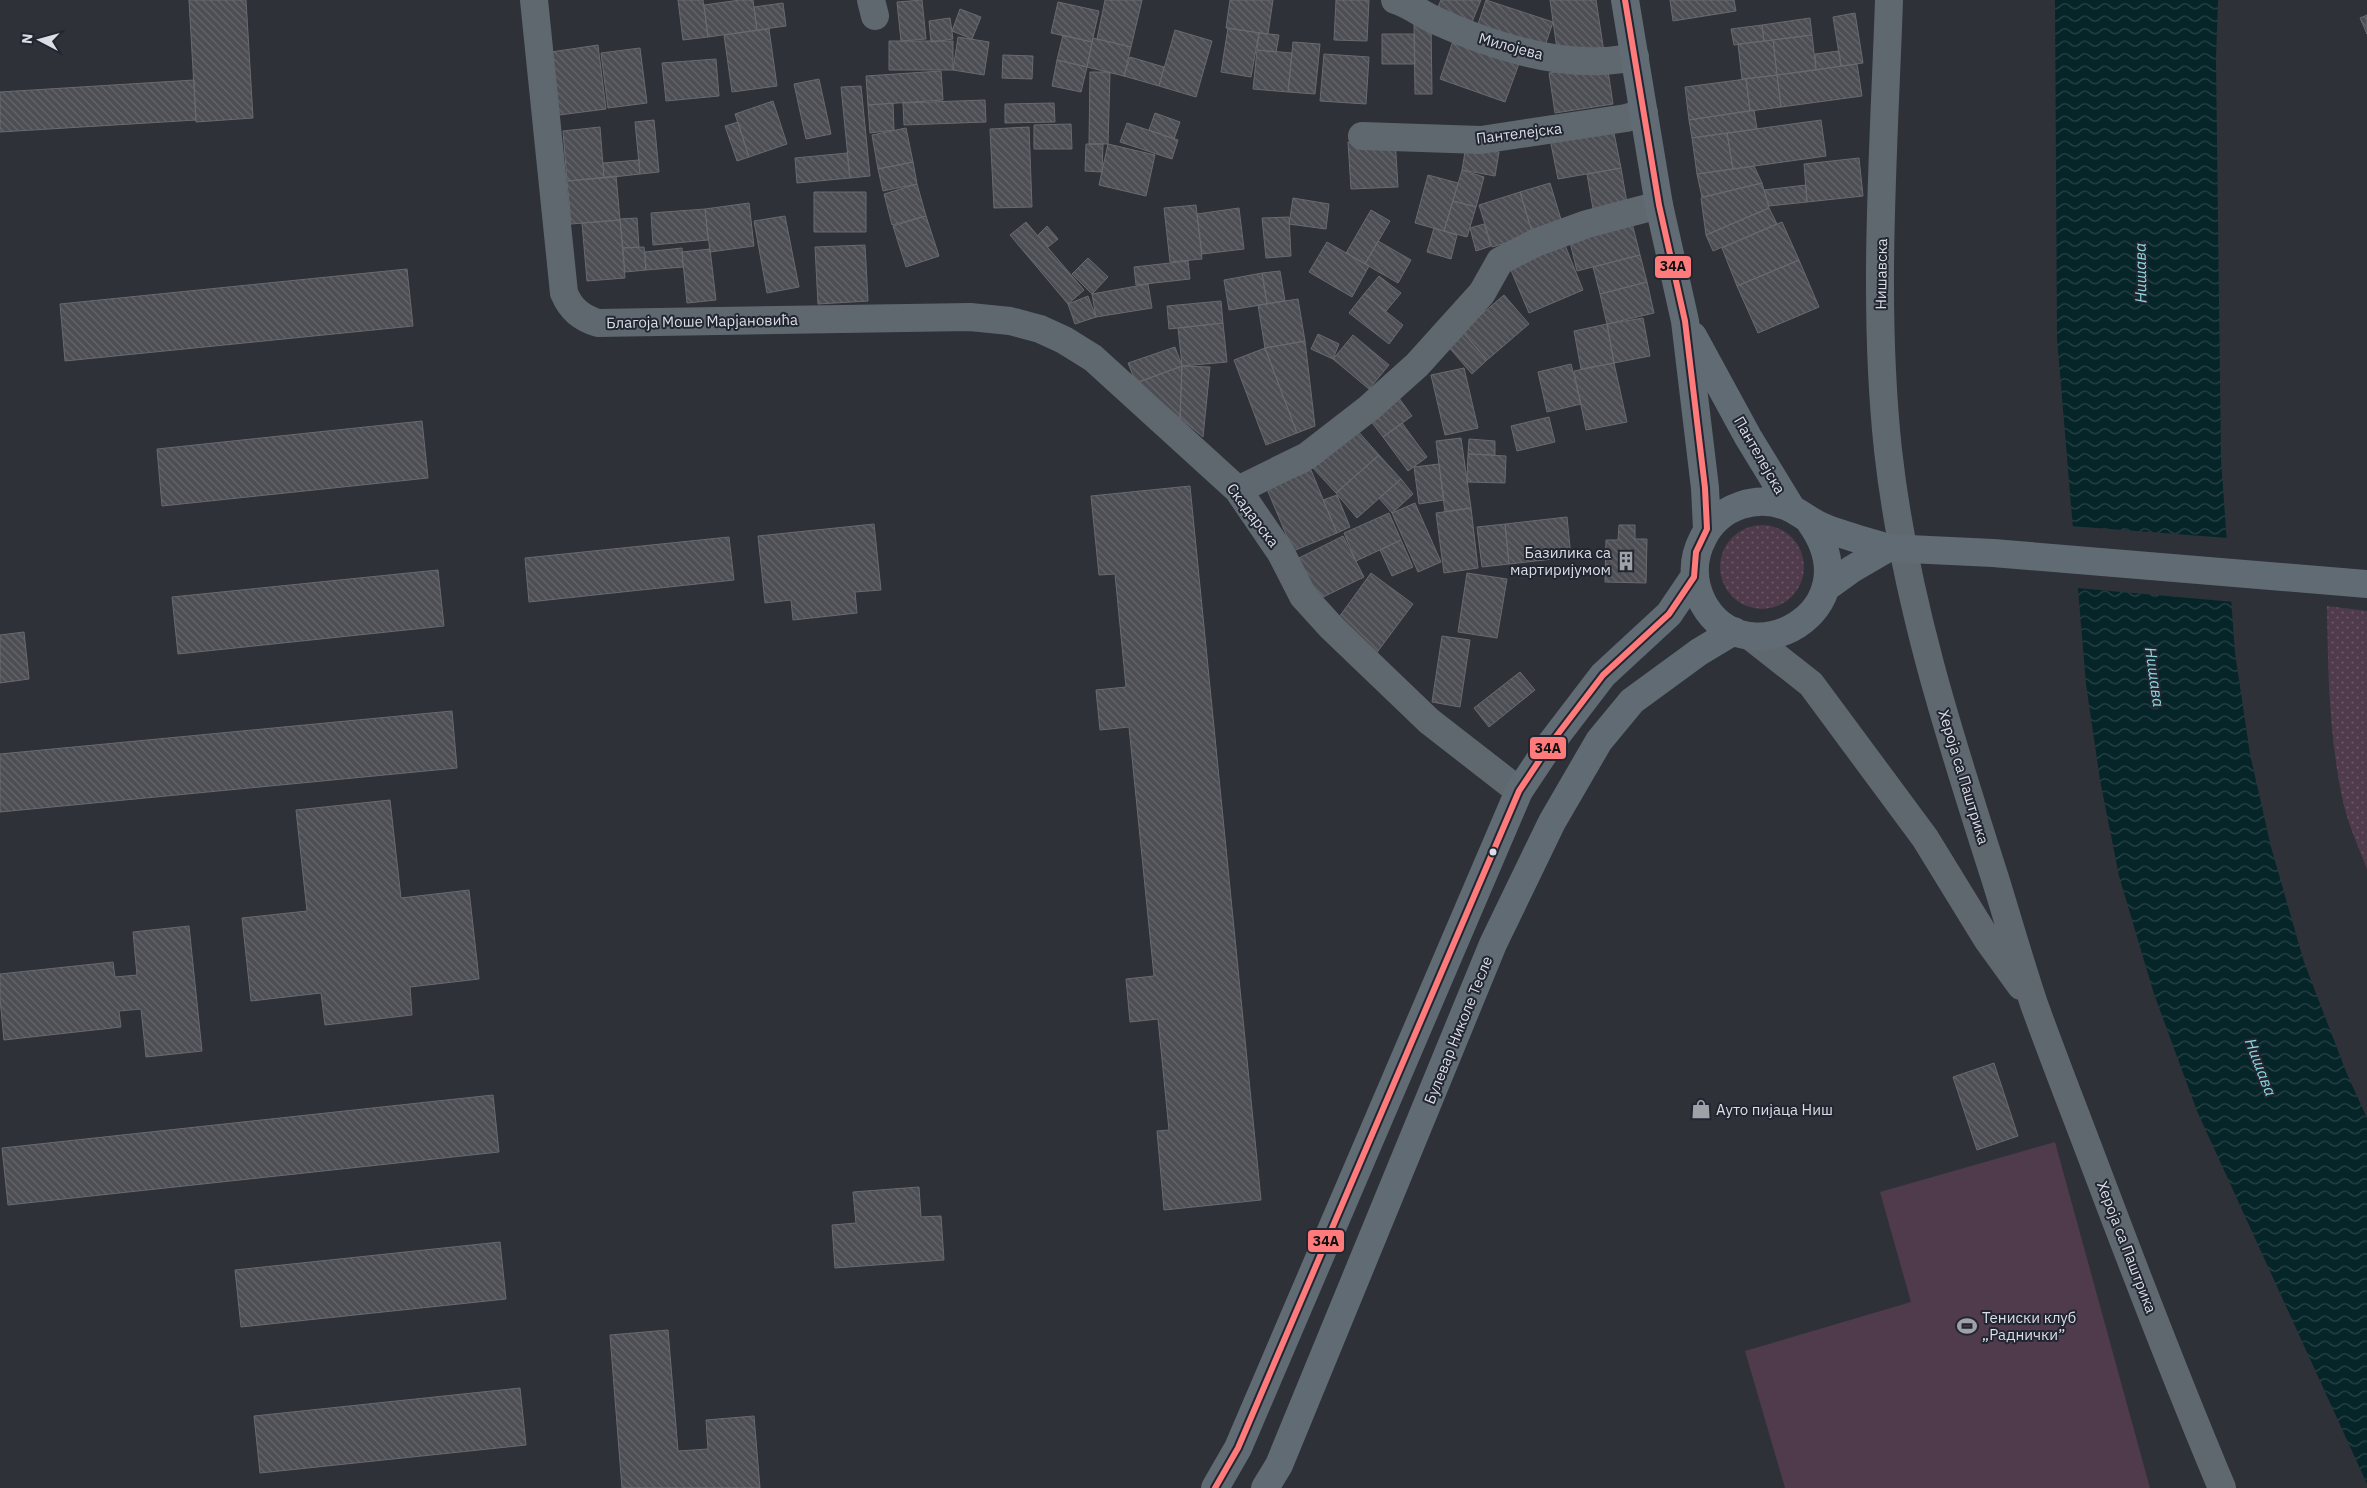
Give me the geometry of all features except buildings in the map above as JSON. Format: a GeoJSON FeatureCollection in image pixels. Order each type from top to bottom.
{"type":"FeatureCollection","features":[{"type":"Feature","properties":{"kind":"main road","name":"Пантелејска"},"geometry":{"type":"LineString","coordinates":[[1625,0],[1659,205],[1685,321],[1705,488],[1707,529]]}},
{"type":"Feature","properties":{"kind":"main road","name":"Пантелејска"},"geometry":{"type":"LineString","coordinates":[[1685,321],[1748,437],[1801,515]]}},
{"type":"Feature","properties":{"kind":"main road"},"geometry":{"type":"LineString","coordinates":[[1801,515],[1820,536],[1827,552],[1829,570],[1826,588],[1815,609],[1798,626],[1775,636],[1742,634],[1719,622],[1707,609],[1699,594],[1694,577],[1696,552],[1707,529],[1718,517],[1746,503],[1761,502],[1777,503],[1801,515],[1896,547],[2367,584]]}},
{"type":"Feature","properties":{"kind":"main road"},"geometry":{"type":"LineString","coordinates":[[1826,588],[1852,569],[1896,547]]}},
{"type":"Feature","properties":{"kind":"main road"},"geometry":{"type":"LineString","coordinates":[[1215,1488],[1238,1448],[1519,791],[1556,736],[1602,675],[1662,621],[1694,577]]}},
{"type":"Feature","properties":{"kind":"main road","name":"Булевар Николе Тесле"},"geometry":{"type":"LineString","coordinates":[[1265,1488],[1279,1465],[1493,944],[1552,822],[1599,741],[1632,701],[1699,652],[1742,634]]}},
{"type":"Feature","properties":{"kind":"street","name":"Благоја Моше Марјановића"},"geometry":{"type":"LineString","coordinates":[[534,0],[564,293],[568,303],[578,314],[598,323],[939,317]]}},
{"type":"Feature","properties":{"kind":"street","name":"Милојева"},"geometry":{"type":"LineString","coordinates":[[1395,0],[1404,2],[1438,22],[1508,48],[1586,61],[1635,58]]}},
{"type":"Feature","properties":{"kind":"street","name":"Нишавска"},"geometry":{"type":"LineString","coordinates":[[1889,0],[1880,329],[1896,547]]}},
{"type":"Feature","properties":{"kind":"street","name":"Пантелејска"},"geometry":{"type":"LineString","coordinates":[[1362,136],[1481,140],[1626,118],[1644,113]]}},
{"type":"Feature","properties":{"kind":"street"},"geometry":{"type":"LineString","coordinates":[[1238,490],[1308,456],[1369,408],[1417,365],[1482,293],[1500,261],[1535,243],[1587,224],[1659,205]]}},
{"type":"Feature","properties":{"kind":"street","name":"Скадарска"},"geometry":{"type":"LineString","coordinates":[[939,317],[970,317],[1010,321],[1040,329],[1064,340],[1092,358],[1238,490],[1281,553],[1303,596],[1332,628],[1428,721],[1519,791]]}},
{"type":"Feature","properties":{"kind":"street","name":"Хероја са Паштрика"},"geometry":{"type":"LineString","coordinates":[[1896,547],[1915,604],[1956,756],[2035,1005],[2121,1234],[2222,1488]]}},
{"type":"Feature","properties":{"kind":"street","name":"Хероја са Паштрика"},"geometry":{"type":"LineString","coordinates":[[1742,634],[1811,684],[1925,838],[1987,939],[2035,1005]]}},
{"type":"Feature","properties":{"kind":"shaded area"},"geometry":{"type":"Polygon","coordinates":[[[1754,525],[1770,525],[1786,532],[1797,543],[1804,559],[1801,583],[1792,597],[1786,602],[1770,609],[1754,609],[1738,602],[1727,591],[1720,575],[1720,559],[1727,543],[1738,532],[1754,525]]]}},
{"type":"Feature","properties":{"kind":"shaded area"},"geometry":{"type":"Polygon","coordinates":[[[2327,606],[2367,611],[2367,869],[2347,816],[2334,750],[2330,702],[2327,606]]]}},
{"type":"Feature","properties":{"kind":"shaded area","name":"Тениски клуб „Раднички”"},"geometry":{"type":"Polygon","coordinates":[[[2055,1142],[2150,1488],[1785,1488],[1745,1351],[1911,1302],[1880,1192],[2055,1142]]]}},
{"type":"Feature","properties":{"kind":"water","name":"Нишава"},"geometry":{"type":"Polygon","coordinates":[[[2055,0],[2218,0],[2216,59],[2221,460],[2235,653],[2250,754],[2271,847],[2304,962],[2347,1074],[2367,1118],[2367,1484],[2197,1111],[2154,994],[2119,876],[2100,780],[2086,684],[2057,338],[2055,0]]]}},
{"type":"Feature","properties":{"kind":"pier"},"geometry":{"type":"Polygon","coordinates":[[[2071,526],[2229,538],[2234,602],[2076,588],[2071,526]]]}},
{"type":"Feature","properties":{"kind":"transit line","name":"34А"},"geometry":{"type":"LineString","coordinates":[[1215,1488],[1238,1448],[1519,791],[1551,743],[1603,675],[1669,614],[1694,577],[1696,552],[1707,529],[1705,488],[1685,321],[1659,205],[1625,0]]}},
{"type":"Feature","properties":{"kind":"place","name":"Базилика са мартиријумом"},"geometry":{"type":"Point","coordinates":[1626,561]}},
{"type":"Feature","properties":{"kind":"place","name":"Ауто пијаца Ниш"},"geometry":{"type":"Point","coordinates":[1701,1109]}},
{"type":"Feature","properties":{"kind":"place","name":"Тениски клуб „Раднички”"},"geometry":{"type":"Point","coordinates":[1967,1326]}}]}
